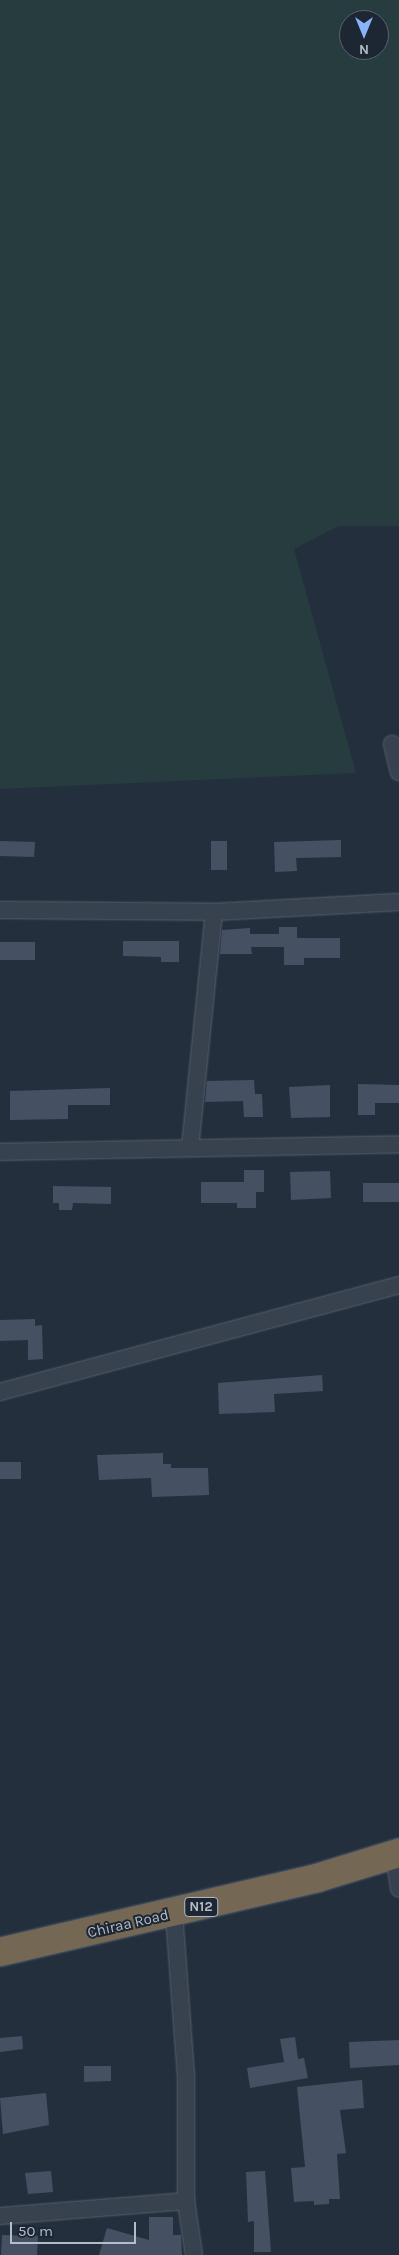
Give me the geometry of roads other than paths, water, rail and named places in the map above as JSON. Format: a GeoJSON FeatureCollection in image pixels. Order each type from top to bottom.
{"type":"FeatureCollection","features":[{"type":"Feature","properties":{"kind":"highway","name":"Chiraa Road"},"geometry":{"type":"LineString","coordinates":[[0,1952],[174,1914],[317,1878],[396,1854]]}},
{"type":"Feature","properties":{"kind":"street"},"geometry":{"type":"LineString","coordinates":[[392,744],[399,772]]}},
{"type":"Feature","properties":{"kind":"street"},"geometry":{"type":"LineString","coordinates":[[0,910],[214,912],[399,902]]}},
{"type":"Feature","properties":{"kind":"street"},"geometry":{"type":"LineString","coordinates":[[190,1148],[214,912]]}},
{"type":"Feature","properties":{"kind":"street"},"geometry":{"type":"LineString","coordinates":[[0,1152],[399,1144]]}},
{"type":"Feature","properties":{"kind":"street"},"geometry":{"type":"LineString","coordinates":[[0,1392],[399,1285]]}},
{"type":"Feature","properties":{"kind":"street"},"geometry":{"type":"LineString","coordinates":[[396,1854],[399,1889]]}},
{"type":"Feature","properties":{"kind":"street"},"geometry":{"type":"LineString","coordinates":[[174,1914],[186,2075],[186,2200],[195,2255]]}},
{"type":"Feature","properties":{"kind":"street"},"geometry":{"type":"LineString","coordinates":[[0,2216],[186,2200]]}}]}
